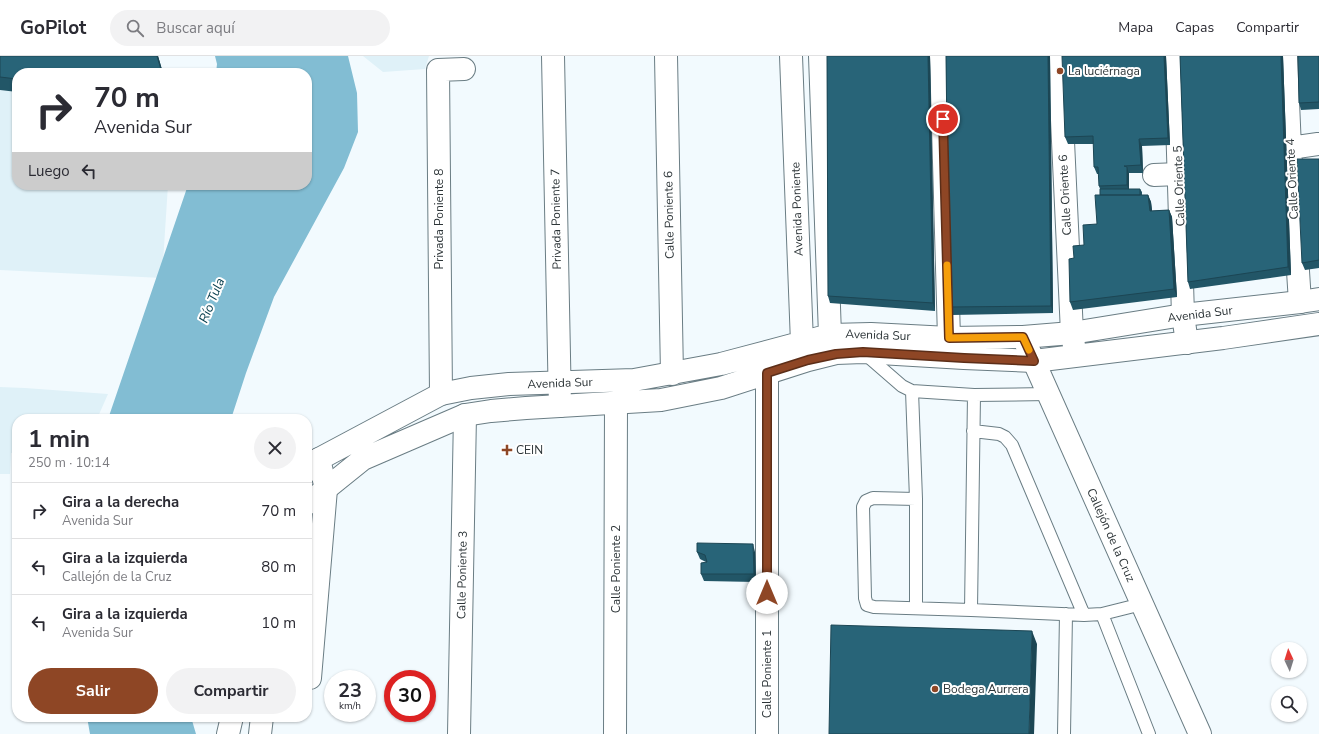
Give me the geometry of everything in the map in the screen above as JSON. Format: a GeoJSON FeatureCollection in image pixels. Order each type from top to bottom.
{"type":"FeatureCollection","features":[{"type":"Feature","properties":{"kind":"street","name":"Privada Poniente 7"},"geometry":{"type":"LineString","coordinates":[[553,56],[560,406]]}},
{"type":"Feature","properties":{"kind":"street","name":"Calle Poniente 6"},"geometry":{"type":"LineString","coordinates":[[666,56],[672,374]]}},
{"type":"Feature","properties":{"kind":"street","name":"Avenida Poniente"},"geometry":{"type":"LineString","coordinates":[[791,56],[805,352]]}},
{"type":"Feature","properties":{"kind":"street"},"geometry":{"type":"LineString","coordinates":[[820,56],[833,344]]}},
{"type":"Feature","properties":{"kind":"street"},"geometry":{"type":"LineString","coordinates":[[941,56],[949,338]]}},
{"type":"Feature","properties":{"kind":"street","name":"Calle Oriente 6"},"geometry":{"type":"LineString","coordinates":[[1059,56],[1072,333],[1075,356]]}},
{"type":"Feature","properties":{"kind":"street","name":"Calle Oriente 5"},"geometry":{"type":"LineString","coordinates":[[1175,56],[1183,315],[1187,342]]}},
{"type":"Feature","properties":{"kind":"street","name":"Calle Oriente 4"},"geometry":{"type":"LineString","coordinates":[[1286,56],[1290,148],[1309,301]]}},
{"type":"Feature","properties":{"kind":"street","name":"Privada Poniente 8"},"geometry":{"type":"LineString","coordinates":[[441,394],[438,70],[464,69]]}},
{"type":"Feature","properties":{"kind":"street"},"geometry":{"type":"LineString","coordinates":[[1290,148],[1318,144]]}},
{"type":"Feature","properties":{"kind":"street"},"geometry":{"type":"LineString","coordinates":[[1154,175],[1179,174]]}},
{"type":"Feature","properties":{"kind":"street","name":"Avenida Sur"},"geometry":{"type":"LineString","coordinates":[[313,465],[441,394],[471,388],[509,384],[634,380],[721,364],[805,352],[872,334],[949,338],[1023,337],[1072,333],[1183,315],[1309,301]]}},
{"type":"Feature","properties":{"kind":"street","name":"Avenida Sur"},"geometry":{"type":"LineString","coordinates":[[833,344],[863,352],[1034,361],[1319,324]]}},
{"type":"Feature","properties":{"kind":"street","name":"Callejón de la Cruz"},"geometry":{"type":"LineString","coordinates":[[1023,337],[1200,734]]}},
{"type":"Feature","properties":{"kind":"street","name":"Avenida Sur"},"geometry":{"type":"LineString","coordinates":[[312,500],[363,458],[466,415],[560,406],[616,404],[661,400],[721,388],[767,373],[805,352]]}},
{"type":"Feature","properties":{"kind":"street","name":"Calle Poniente 1"},"geometry":{"type":"LineString","coordinates":[[767,373],[767,734]]}},
{"type":"Feature","properties":{"kind":"street","name":"Calle Poniente 2"},"geometry":{"type":"LineString","coordinates":[[616,404],[616,734]]}},
{"type":"Feature","properties":{"kind":"street","name":"Calle Poniente 3"},"geometry":{"type":"LineString","coordinates":[[459,734],[466,415]]}},
{"type":"Feature","properties":{"kind":"street"},"geometry":{"type":"LineString","coordinates":[[312,654],[326,489],[313,465]]}},
{"type":"Feature","properties":{"kind":"street"},"geometry":{"type":"LineString","coordinates":[[228,734],[231,722]]}},
{"type":"Feature","properties":{"kind":"street"},"geometry":{"type":"LineString","coordinates":[[260,734],[261,722]]}},
{"type":"Feature","properties":{"kind":"lane"},"geometry":{"type":"LineString","coordinates":[[863,352],[902,386],[912,391],[974,395],[1048,394]]}},
{"type":"Feature","properties":{"kind":"lane"},"geometry":{"type":"LineString","coordinates":[[912,391],[916,499],[916,608]]}},
{"type":"Feature","properties":{"kind":"lane"},"geometry":{"type":"LineString","coordinates":[[971,610],[974,395]]}},
{"type":"Feature","properties":{"kind":"lane"},"geometry":{"type":"LineString","coordinates":[[973,431],[999,434],[1005,437],[1012,445],[1084,615]]}},
{"type":"Feature","properties":{"kind":"lane"},"geometry":{"type":"LineString","coordinates":[[916,499],[873,498],[866,501],[863,507],[865,598],[868,605],[874,607],[1084,615],[1102,614],[1142,604]]}},
{"type":"Feature","properties":{"kind":"lane"},"geometry":{"type":"LineString","coordinates":[[1064,734],[1066,614]]}},
{"type":"Feature","properties":{"kind":"lane"},"geometry":{"type":"LineString","coordinates":[[1102,614],[1149,734]]}},
{"type":"Feature","properties":{"kind":"shaded area"},"geometry":{"type":"Polygon","coordinates":[[[363,56],[429,56],[425,69],[383,72],[363,56]]]}},
{"type":"Feature","properties":{"kind":"shaded area"},"geometry":{"type":"Polygon","coordinates":[[[0,90],[12,91],[12,190],[168,190],[162,278],[0,270],[0,90]]]}},
{"type":"Feature","properties":{"kind":"shaded area"},"geometry":{"type":"Polygon","coordinates":[[[0,387],[108,394],[99,414],[12,414],[12,453],[10,474],[0,474],[0,387]]]}},
{"type":"Feature","properties":{"kind":"water","name":"Río Tula"},"geometry":{"type":"Polygon","coordinates":[[[215,56],[348,56],[357,93],[358,132],[344,168],[274,297],[233,414],[110,414],[186,190],[312,190],[312,68],[217,68],[215,56]]]}},
{"type":"Feature","properties":{"kind":"water"},"geometry":{"type":"Polygon","coordinates":[[[88,722],[192,722],[196,734],[90,734],[88,722]]]}},
{"type":"Feature","properties":{"kind":"building"},"geometry":{"type":"Polygon","coordinates":[[[0,56],[157,56],[161,68],[12,68],[12,78],[0,77],[0,56]]]}},
{"type":"Feature","properties":{"kind":"building"},"geometry":{"type":"Polygon","coordinates":[[[827,56],[928,56],[933,303],[828,296],[827,56]]]}},
{"type":"Feature","properties":{"kind":"building"},"geometry":{"type":"Polygon","coordinates":[[[946,56],[1048,56],[1051,306],[949,307],[946,56]]]}},
{"type":"Feature","properties":{"kind":"building"},"geometry":{"type":"Polygon","coordinates":[[[1062,56],[1164,56],[1168,138],[1139,139],[1141,165],[1124,166],[1127,167],[1127,185],[1099,186],[1098,167],[1094,167],[1093,136],[1065,137],[1062,56]]]}},
{"type":"Feature","properties":{"kind":"building"},"geometry":{"type":"Polygon","coordinates":[[[1180,56],[1281,56],[1288,267],[1188,282],[1180,56]]]}},
{"type":"Feature","properties":{"kind":"building"},"geometry":{"type":"Polygon","coordinates":[[[1298,56],[1319,56],[1319,102],[1299,103],[1298,56]]]}},
{"type":"Feature","properties":{"kind":"building"},"geometry":{"type":"Polygon","coordinates":[[[1297,159],[1319,159],[1319,260],[1302,263],[1297,159]]]}},
{"type":"Feature","properties":{"kind":"building"},"geometry":{"type":"Polygon","coordinates":[[[1100,189],[1140,189],[1140,195],[1100,195],[1100,189]]]}},
{"type":"Feature","properties":{"kind":"building"},"geometry":{"type":"Polygon","coordinates":[[[1095,195],[1148,195],[1150,211],[1169,210],[1174,289],[1070,302],[1069,259],[1074,258],[1073,246],[1084,245],[1083,225],[1097,224],[1095,195]]]}},
{"type":"Feature","properties":{"kind":"building"},"geometry":{"type":"Polygon","coordinates":[[[697,543],[753,544],[754,574],[701,574],[701,563],[707,562],[705,555],[697,552],[697,543]]]}},
{"type":"Feature","properties":{"kind":"building","name":"Bodega Aurrera"},"geometry":{"type":"Polygon","coordinates":[[[831,625],[1032,631],[1029,734],[829,734],[831,625]]]}},
{"type":"Feature","properties":{"kind":"slow traffic"},"geometry":{"type":"LineString","coordinates":[[947,265],[949,338],[1023,337],[1029,350]]}},
{"type":"Feature","properties":{"kind":"place","name":"La luciérnaga"},"geometry":{"type":"Point","coordinates":[1060,71]}},
{"type":"Feature","properties":{"kind":"place","name":"CEIN"},"geometry":{"type":"Point","coordinates":[507,450]}},
{"type":"Feature","properties":{"kind":"place","name":"Bodega Aurrera"},"geometry":{"type":"Point","coordinates":[935,689]}},
{"type":"Feature","properties":{"kind":"route"},"geometry":{"type":"LineString","coordinates":[[767,593],[767,373],[808,360],[836,354],[863,352],[1034,361],[1023,337],[949,338],[943,119]]}}]}
